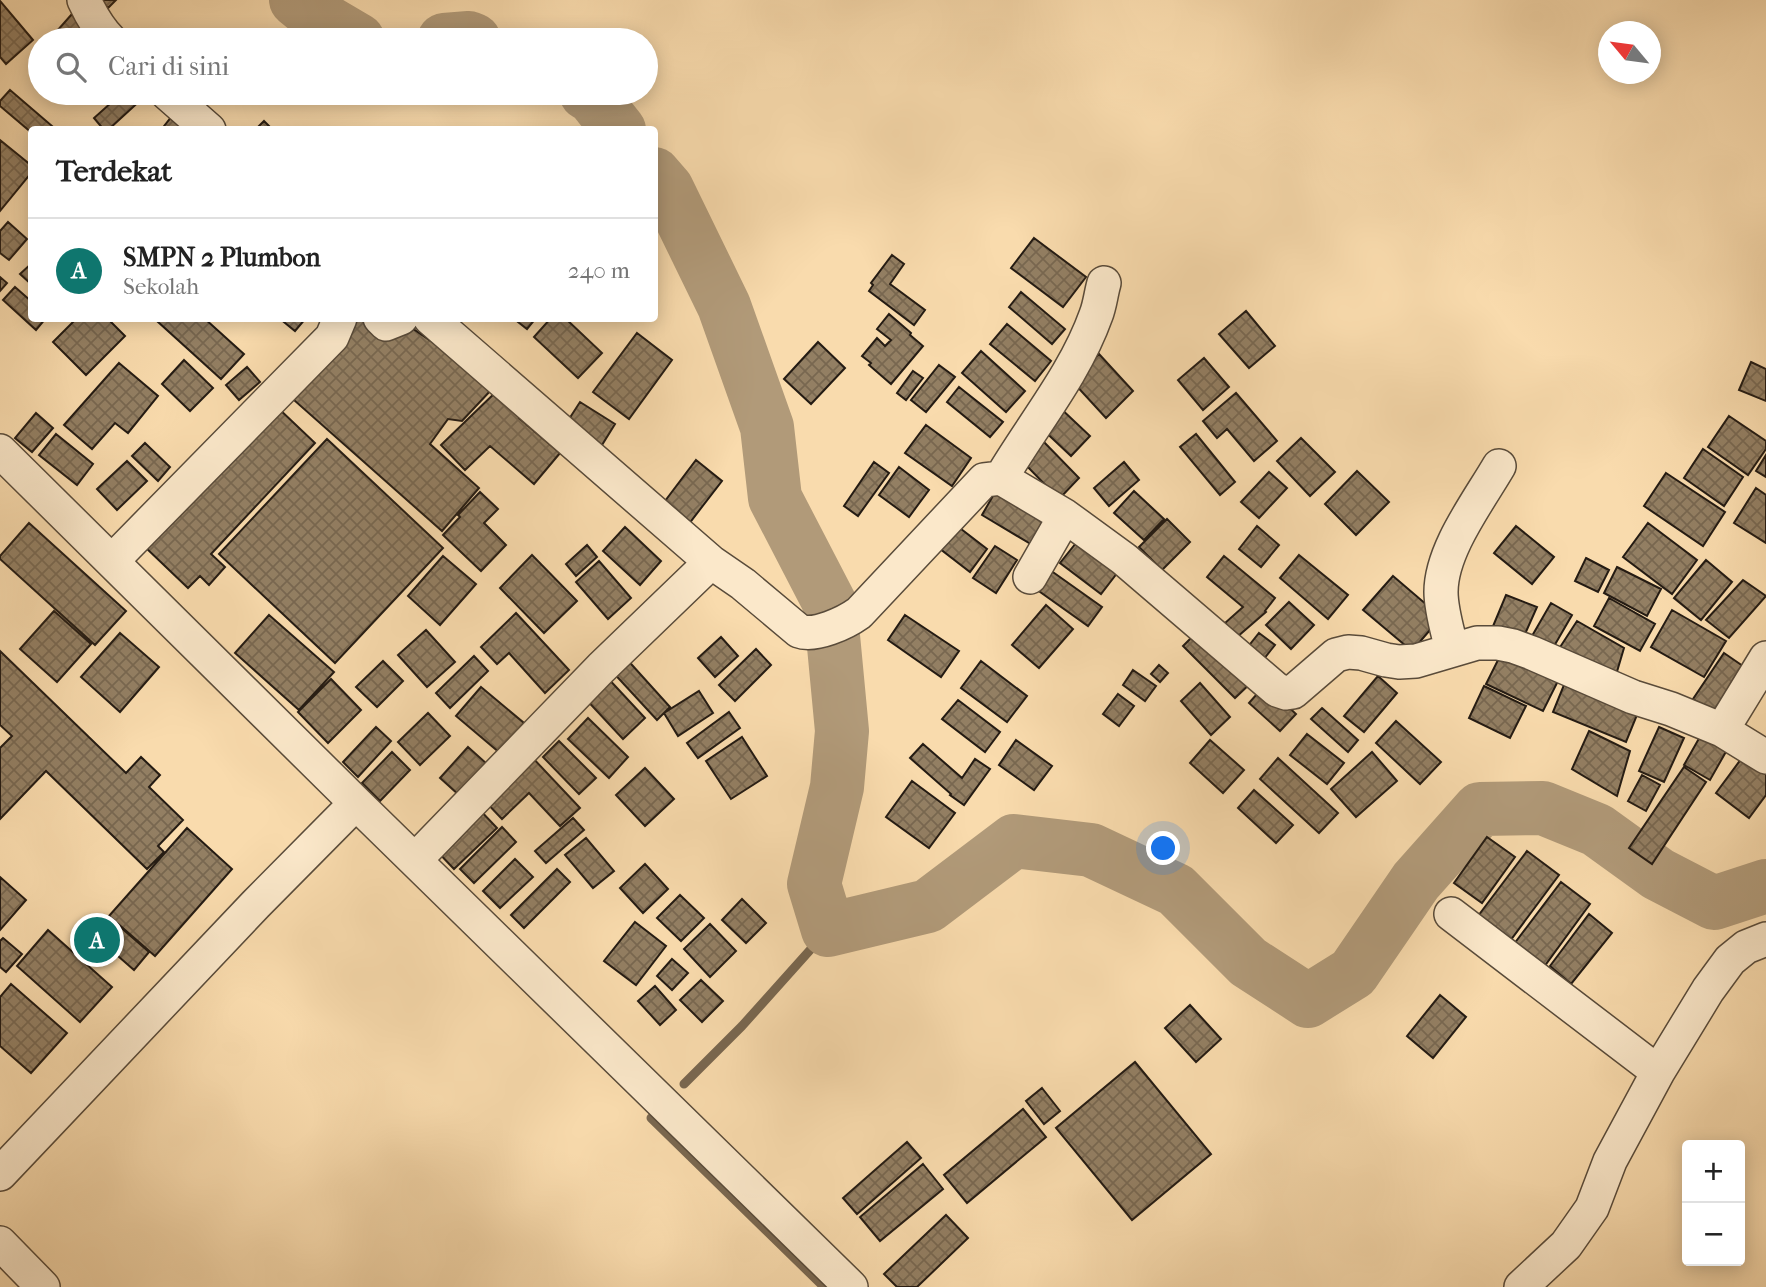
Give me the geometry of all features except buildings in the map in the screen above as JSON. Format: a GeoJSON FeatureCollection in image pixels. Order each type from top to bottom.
{"type":"FeatureCollection","features":[{"type":"Feature","properties":{"kind":"street"},"geometry":{"type":"LineString","coordinates":[[84,0],[100,28]]}},
{"type":"Feature","properties":{"kind":"street"},"geometry":{"type":"LineString","coordinates":[[181,105],[204,126]]}},
{"type":"Feature","properties":{"kind":"street"},"geometry":{"type":"LineString","coordinates":[[1001,478],[1080,349],[1097,313],[1104,283]]}},
{"type":"Feature","properties":{"kind":"street"},"geometry":{"type":"LineString","coordinates":[[112,561],[332,337],[338,322]]}},
{"type":"Feature","properties":{"kind":"street"},"geometry":{"type":"LineString","coordinates":[[435,322],[711,562],[743,584],[803,633],[831,627],[859,613],[984,480],[1001,478],[1065,516],[1124,559],[1277,690],[1293,692],[1336,655],[1348,652],[1399,662],[1416,661],[1477,643],[1498,643],[1513,646],[1721,730],[1766,757]]}},
{"type":"Feature","properties":{"kind":"street"},"geometry":{"type":"LineString","coordinates":[[0,451],[851,1287]]}},
{"type":"Feature","properties":{"kind":"street"},"geometry":{"type":"LineString","coordinates":[[1452,650],[1441,594],[1442,573],[1450,547],[1499,466]]}},
{"type":"Feature","properties":{"kind":"street"},"geometry":{"type":"LineString","coordinates":[[1030,577],[1065,516]]}},
{"type":"Feature","properties":{"kind":"street"},"geometry":{"type":"LineString","coordinates":[[415,860],[601,668],[711,562]]}},
{"type":"Feature","properties":{"kind":"street"},"geometry":{"type":"LineString","coordinates":[[1721,730],[1766,658]]}},
{"type":"Feature","properties":{"kind":"street"},"geometry":{"type":"LineString","coordinates":[[0,1174],[256,904],[356,803]]}},
{"type":"Feature","properties":{"kind":"street"},"geometry":{"type":"LineString","coordinates":[[1451,914],[1658,1072]]}},
{"type":"Feature","properties":{"kind":"street"},"geometry":{"type":"LineString","coordinates":[[1521,1287],[1566,1245],[1592,1208],[1610,1161],[1658,1072],[1730,960],[1746,947],[1766,939]]}},
{"type":"Feature","properties":{"kind":"street"},"geometry":{"type":"LineString","coordinates":[[0,1242],[43,1287]]}},
{"type":"Feature","properties":{"kind":"waterway"},"geometry":{"type":"LineString","coordinates":[[296,0],[338,28]]}},
{"type":"Feature","properties":{"kind":"waterway"},"geometry":{"type":"LineString","coordinates":[[599,105],[616,126]]}},
{"type":"Feature","properties":{"kind":"waterway"},"geometry":{"type":"LineString","coordinates":[[658,179],[667,189],[724,306],[767,427],[775,498],[830,604],[842,731],[837,787],[814,884],[828,930],[928,906],[1014,841],[1091,850],[1176,890],[1248,962],[1308,1001],[1353,973],[1416,881],[1480,809],[1543,808],[1597,830],[1658,874],[1714,903],[1766,886]]}},
{"type":"Feature","properties":{"kind":"waterway"},"geometry":{"type":"LineString","coordinates":[[684,1084],[742,1026],[828,930]]}},
{"type":"Feature","properties":{"kind":"waterway"},"geometry":{"type":"LineString","coordinates":[[651,1118],[824,1287]]}},
{"type":"Feature","properties":{"kind":"place","name":"SMPN 2 Plumbon"},"geometry":{"type":"Point","coordinates":[97,940]}}]}
